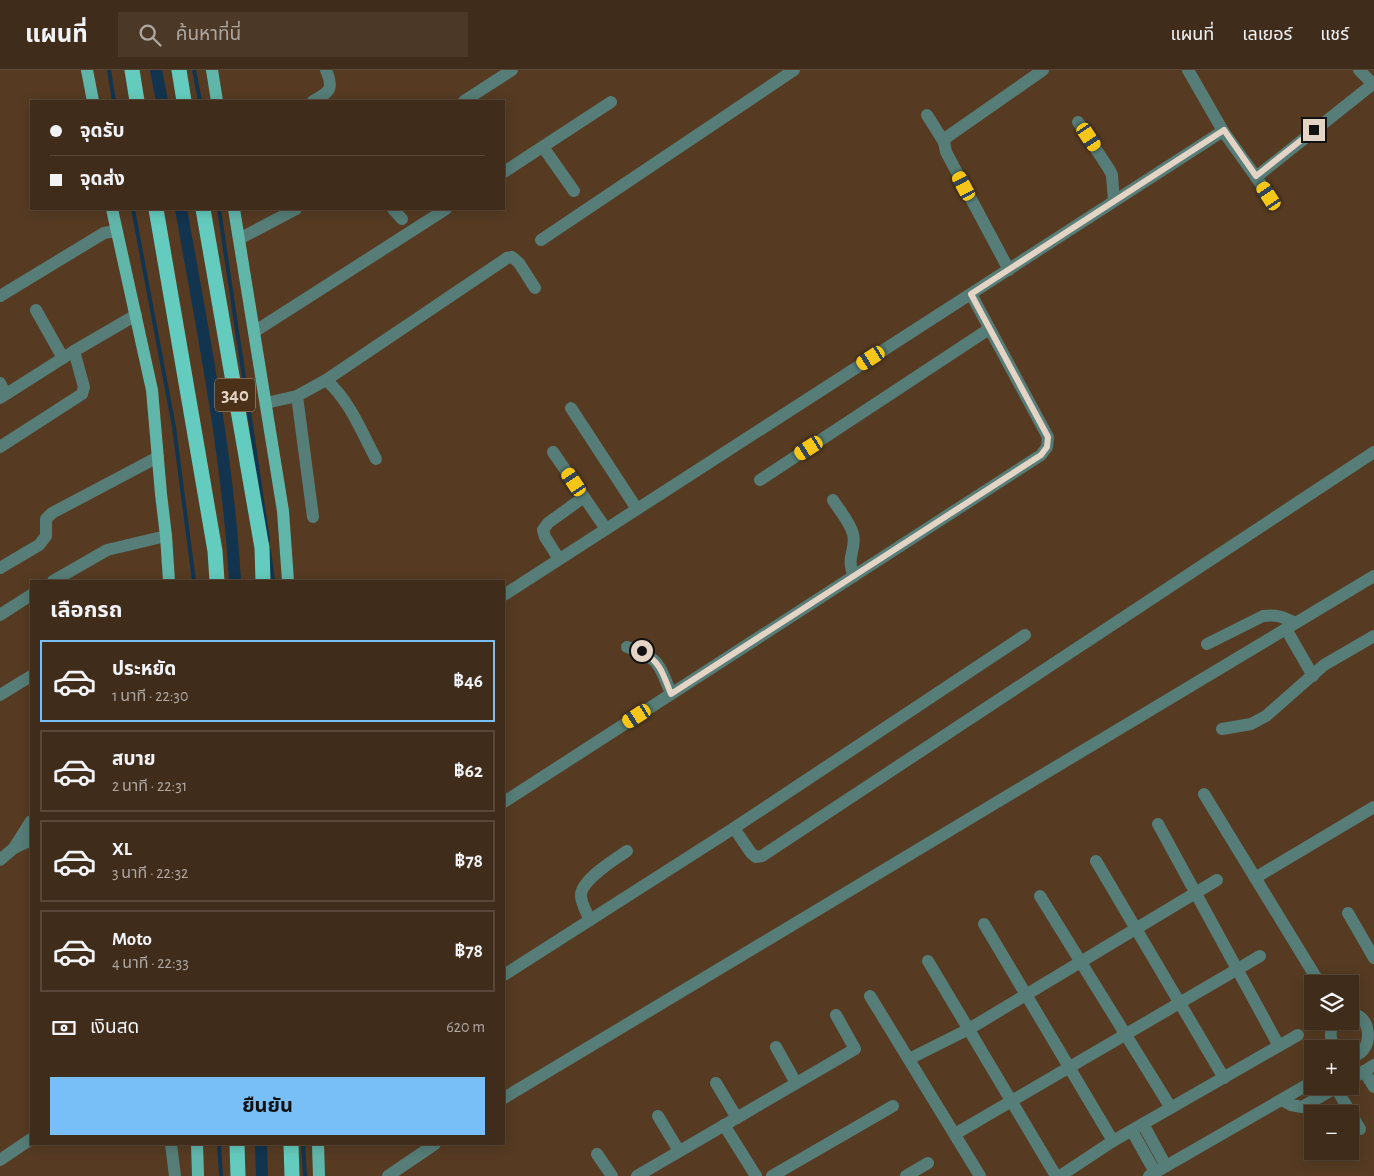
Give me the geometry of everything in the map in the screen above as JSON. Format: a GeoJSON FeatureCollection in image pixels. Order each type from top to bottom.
{"type":"FeatureCollection","features":[{"type":"Feature","properties":{"kind":"highway"},"geometry":{"type":"LineString","coordinates":[[132,70],[137,100]]}},
{"type":"Feature","properties":{"kind":"highway"},"geometry":{"type":"LineString","coordinates":[[179,70],[184,100]]}},
{"type":"Feature","properties":{"kind":"highway","name":"340"},"geometry":{"type":"LineString","coordinates":[[156,210],[215,551],[217,580]]}},
{"type":"Feature","properties":{"kind":"highway","name":"340"},"geometry":{"type":"LineString","coordinates":[[203,210],[262,548],[263,580]]}},
{"type":"Feature","properties":{"kind":"highway"},"geometry":{"type":"LineString","coordinates":[[237,1145],[238,1176]]}},
{"type":"Feature","properties":{"kind":"highway"},"geometry":{"type":"LineString","coordinates":[[291,1145],[292,1176]]}},
{"type":"Feature","properties":{"kind":"main road"},"geometry":{"type":"LineString","coordinates":[[88,70],[93,100]]}},
{"type":"Feature","properties":{"kind":"main road"},"geometry":{"type":"LineString","coordinates":[[212,70],[217,100]]}},
{"type":"Feature","properties":{"kind":"main road"},"geometry":{"type":"LineString","coordinates":[[112,210],[152,390],[169,580]]}},
{"type":"Feature","properties":{"kind":"main road","name":"340"},"geometry":{"type":"LineString","coordinates":[[234,210],[283,511],[288,580]]}},
{"type":"Feature","properties":{"kind":"main road"},"geometry":{"type":"LineString","coordinates":[[197,1145],[198,1176]]}},
{"type":"Feature","properties":{"kind":"main road"},"geometry":{"type":"LineString","coordinates":[[318,1145],[319,1176]]}},
{"type":"Feature","properties":{"kind":"street"},"geometry":{"type":"LineString","coordinates":[[315,100],[326,94],[330,88],[330,80],[326,70]]}},
{"type":"Feature","properties":{"kind":"street"},"geometry":{"type":"LineString","coordinates":[[466,100],[512,70]]}},
{"type":"Feature","properties":{"kind":"street"},"geometry":{"type":"LineString","coordinates":[[541,240],[794,70]]}},
{"type":"Feature","properties":{"kind":"street"},"geometry":{"type":"LineString","coordinates":[[944,142],[947,137],[1042,70]]}},
{"type":"Feature","properties":{"kind":"street"},"geometry":{"type":"LineString","coordinates":[[1188,70],[1224,130],[1269,196]]}},
{"type":"Feature","properties":{"kind":"street"},"geometry":{"type":"LineString","coordinates":[[1256,176],[1373,84],[1359,70]]}},
{"type":"Feature","properties":{"kind":"street"},"geometry":{"type":"LineString","coordinates":[[505,171],[611,102]]}},
{"type":"Feature","properties":{"kind":"street"},"geometry":{"type":"LineString","coordinates":[[927,115],[944,142],[946,152],[1009,270]]}},
{"type":"Feature","properties":{"kind":"street"},"geometry":{"type":"LineString","coordinates":[[1078,122],[1109,168],[1112,175],[1114,201]]}},
{"type":"Feature","properties":{"kind":"street"},"geometry":{"type":"LineString","coordinates":[[505,594],[1224,130]]}},
{"type":"Feature","properties":{"kind":"street"},"geometry":{"type":"LineString","coordinates":[[542,147],[574,191]]}},
{"type":"Feature","properties":{"kind":"street"},"geometry":{"type":"LineString","coordinates":[[394,210],[402,219]]}},
{"type":"Feature","properties":{"kind":"street"},"geometry":{"type":"LineString","coordinates":[[254,332],[444,210]]}},
{"type":"Feature","properties":{"kind":"street"},"geometry":{"type":"LineString","coordinates":[[239,239],[289,211]]}},
{"type":"Feature","properties":{"kind":"street"},"geometry":{"type":"LineString","coordinates":[[0,296],[104,233],[116,231]]}},
{"type":"Feature","properties":{"kind":"street"},"geometry":{"type":"LineString","coordinates":[[266,403],[297,396],[326,380],[507,258],[512,257],[519,263],[535,288]]}},
{"type":"Feature","properties":{"kind":"street"},"geometry":{"type":"LineString","coordinates":[[505,801],[1041,455],[1047,447],[1048,437],[971,294]]}},
{"type":"Feature","properties":{"kind":"street"},"geometry":{"type":"LineString","coordinates":[[0,446],[82,394],[84,387],[68,355],[36,310]]}},
{"type":"Feature","properties":{"kind":"street"},"geometry":{"type":"LineString","coordinates":[[2,392],[136,315]]}},
{"type":"Feature","properties":{"kind":"street"},"geometry":{"type":"LineString","coordinates":[[760,480],[989,329]]}},
{"type":"Feature","properties":{"kind":"street"},"geometry":{"type":"LineString","coordinates":[[326,380],[348,404],[376,459]]}},
{"type":"Feature","properties":{"kind":"street"},"geometry":{"type":"LineString","coordinates":[[297,396],[313,517]]}},
{"type":"Feature","properties":{"kind":"street"},"geometry":{"type":"LineString","coordinates":[[571,408],[637,509]]}},
{"type":"Feature","properties":{"kind":"street"},"geometry":{"type":"LineString","coordinates":[[553,452],[606,529]]}},
{"type":"Feature","properties":{"kind":"street"},"geometry":{"type":"LineString","coordinates":[[734,828],[751,853],[756,857],[762,856],[1374,452]]}},
{"type":"Feature","properties":{"kind":"street"},"geometry":{"type":"LineString","coordinates":[[0,568],[39,545],[46,536],[46,520],[52,513],[158,457]]}},
{"type":"Feature","properties":{"kind":"street"},"geometry":{"type":"LineString","coordinates":[[559,559],[545,537],[543,530],[548,522],[584,497]]}},
{"type":"Feature","properties":{"kind":"street"},"geometry":{"type":"LineString","coordinates":[[833,500],[853,532],[849,561],[854,576]]}},
{"type":"Feature","properties":{"kind":"street"},"geometry":{"type":"LineString","coordinates":[[55,580],[107,550],[166,536]]}},
{"type":"Feature","properties":{"kind":"street"},"geometry":{"type":"LineString","coordinates":[[505,1097],[1374,576]]}},
{"type":"Feature","properties":{"kind":"street"},"geometry":{"type":"LineString","coordinates":[[0,614],[30,596]]}},
{"type":"Feature","properties":{"kind":"street"},"geometry":{"type":"LineString","coordinates":[[1207,644],[1263,616],[1272,614],[1283,616],[1290,626],[1313,676]]}},
{"type":"Feature","properties":{"kind":"street"},"geometry":{"type":"LineString","coordinates":[[505,974],[734,828],[1025,635]]}},
{"type":"Feature","properties":{"kind":"street"},"geometry":{"type":"LineString","coordinates":[[1222,729],[1251,724],[1266,716],[1324,666],[1374,636]]}},
{"type":"Feature","properties":{"kind":"street"},"geometry":{"type":"LineString","coordinates":[[627,647],[642,651],[652,658],[661,669],[671,694]]}},
{"type":"Feature","properties":{"kind":"street"},"geometry":{"type":"LineString","coordinates":[[0,695],[30,677]]}},
{"type":"Feature","properties":{"kind":"street"},"geometry":{"type":"LineString","coordinates":[[1204,794],[1314,975]]}},
{"type":"Feature","properties":{"kind":"street"},"geometry":{"type":"LineString","coordinates":[[1255,878],[1374,807]]}},
{"type":"Feature","properties":{"kind":"street"},"geometry":{"type":"LineString","coordinates":[[14,848],[30,823]]}},
{"type":"Feature","properties":{"kind":"street"},"geometry":{"type":"LineString","coordinates":[[1158,824],[1279,1046]]}},
{"type":"Feature","properties":{"kind":"street"},"geometry":{"type":"LineString","coordinates":[[0,860],[14,848],[30,840]]}},
{"type":"Feature","properties":{"kind":"street"},"geometry":{"type":"LineString","coordinates":[[590,920],[582,900],[583,887],[592,877],[627,850]]}},
{"type":"Feature","properties":{"kind":"street"},"geometry":{"type":"LineString","coordinates":[[1096,861],[1224,1078]]}},
{"type":"Feature","properties":{"kind":"street"},"geometry":{"type":"LineString","coordinates":[[909,1059],[969,1029],[1217,880]]}},
{"type":"Feature","properties":{"kind":"street"},"geometry":{"type":"LineString","coordinates":[[1040,896],[1171,1108]]}},
{"type":"Feature","properties":{"kind":"street"},"geometry":{"type":"LineString","coordinates":[[1348,913],[1370,943],[1374,958]]}},
{"type":"Feature","properties":{"kind":"street"},"geometry":{"type":"LineString","coordinates":[[984,924],[1113,1141]]}},
{"type":"Feature","properties":{"kind":"street"},"geometry":{"type":"LineString","coordinates":[[955,1134],[1180,1002],[1238,971],[1260,956]]}},
{"type":"Feature","properties":{"kind":"street"},"geometry":{"type":"LineString","coordinates":[[928,961],[1056,1176]]}},
{"type":"Feature","properties":{"kind":"street"},"geometry":{"type":"LineString","coordinates":[[870,996],[980,1176]]}},
{"type":"Feature","properties":{"kind":"street"},"geometry":{"type":"LineString","coordinates":[[637,1176],[855,1049],[836,1015]]}},
{"type":"Feature","properties":{"kind":"street"},"geometry":{"type":"LineString","coordinates":[[1359,1054],[1368,1049],[1372,1042],[1373,1034],[1369,1015]]}},
{"type":"Feature","properties":{"kind":"street"},"geometry":{"type":"LineString","coordinates":[[1060,1176],[1113,1141],[1298,1036]]}},
{"type":"Feature","properties":{"kind":"street"},"geometry":{"type":"LineString","coordinates":[[776,1048],[796,1083]]}},
{"type":"Feature","properties":{"kind":"street"},"geometry":{"type":"LineString","coordinates":[[1369,1068],[1374,1088]]}},
{"type":"Feature","properties":{"kind":"street"},"geometry":{"type":"LineString","coordinates":[[716,1083],[737,1118]]}},
{"type":"Feature","properties":{"kind":"street"},"geometry":{"type":"LineString","coordinates":[[1138,1128],[1157,1171],[1304,1087]]}},
{"type":"Feature","properties":{"kind":"street"},"geometry":{"type":"LineString","coordinates":[[1282,1100],[1290,1105],[1302,1106],[1323,1095]]}},
{"type":"Feature","properties":{"kind":"street"},"geometry":{"type":"LineString","coordinates":[[1342,1095],[1360,1129]]}},
{"type":"Feature","properties":{"kind":"street"},"geometry":{"type":"LineString","coordinates":[[772,1176],[893,1106]]}},
{"type":"Feature","properties":{"kind":"street"},"geometry":{"type":"LineString","coordinates":[[658,1116],[679,1152]]}},
{"type":"Feature","properties":{"kind":"street"},"geometry":{"type":"LineString","coordinates":[[724,1125],[756,1176]]}},
{"type":"Feature","properties":{"kind":"street"},"geometry":{"type":"LineString","coordinates":[[0,1160],[30,1140]]}},
{"type":"Feature","properties":{"kind":"street"},"geometry":{"type":"LineString","coordinates":[[171,1145],[175,1176]]}},
{"type":"Feature","properties":{"kind":"street"},"geometry":{"type":"LineString","coordinates":[[388,1176],[434,1145]]}},
{"type":"Feature","properties":{"kind":"street"},"geometry":{"type":"LineString","coordinates":[[597,1154],[612,1176]]}},
{"type":"Feature","properties":{"kind":"street"},"geometry":{"type":"LineString","coordinates":[[906,1176],[928,1163]]}},
{"type":"Feature","properties":{"kind":"waterway"},"geometry":{"type":"LineString","coordinates":[[109,70],[114,100]]}},
{"type":"Feature","properties":{"kind":"waterway"},"geometry":{"type":"LineString","coordinates":[[156,70],[162,100]]}},
{"type":"Feature","properties":{"kind":"waterway"},"geometry":{"type":"LineString","coordinates":[[194,70],[200,100]]}},
{"type":"Feature","properties":{"kind":"waterway"},"geometry":{"type":"LineString","coordinates":[[133,210],[174,427],[194,580]]}},
{"type":"Feature","properties":{"kind":"waterway"},"geometry":{"type":"LineString","coordinates":[[181,210],[221,441],[232,534],[235,580]]}},
{"type":"Feature","properties":{"kind":"waterway"},"geometry":{"type":"LineString","coordinates":[[219,210],[268,540]]}},
{"type":"Feature","properties":{"kind":"waterway"},"geometry":{"type":"LineString","coordinates":[[269,550],[273,580]]}},
{"type":"Feature","properties":{"kind":"waterway"},"geometry":{"type":"LineString","coordinates":[[219,1145],[221,1176]]}},
{"type":"Feature","properties":{"kind":"waterway"},"geometry":{"type":"LineString","coordinates":[[261,1145],[262,1176]]}},
{"type":"Feature","properties":{"kind":"waterway"},"geometry":{"type":"LineString","coordinates":[[303,1145],[305,1176]]}},
{"type":"Feature","properties":{"kind":"route"},"geometry":{"type":"LineString","coordinates":[[642,651],[652,658],[661,669],[671,694],[1041,455],[1047,447],[1048,437],[971,294],[1224,130],[1256,176],[1314,130]]}}]}
